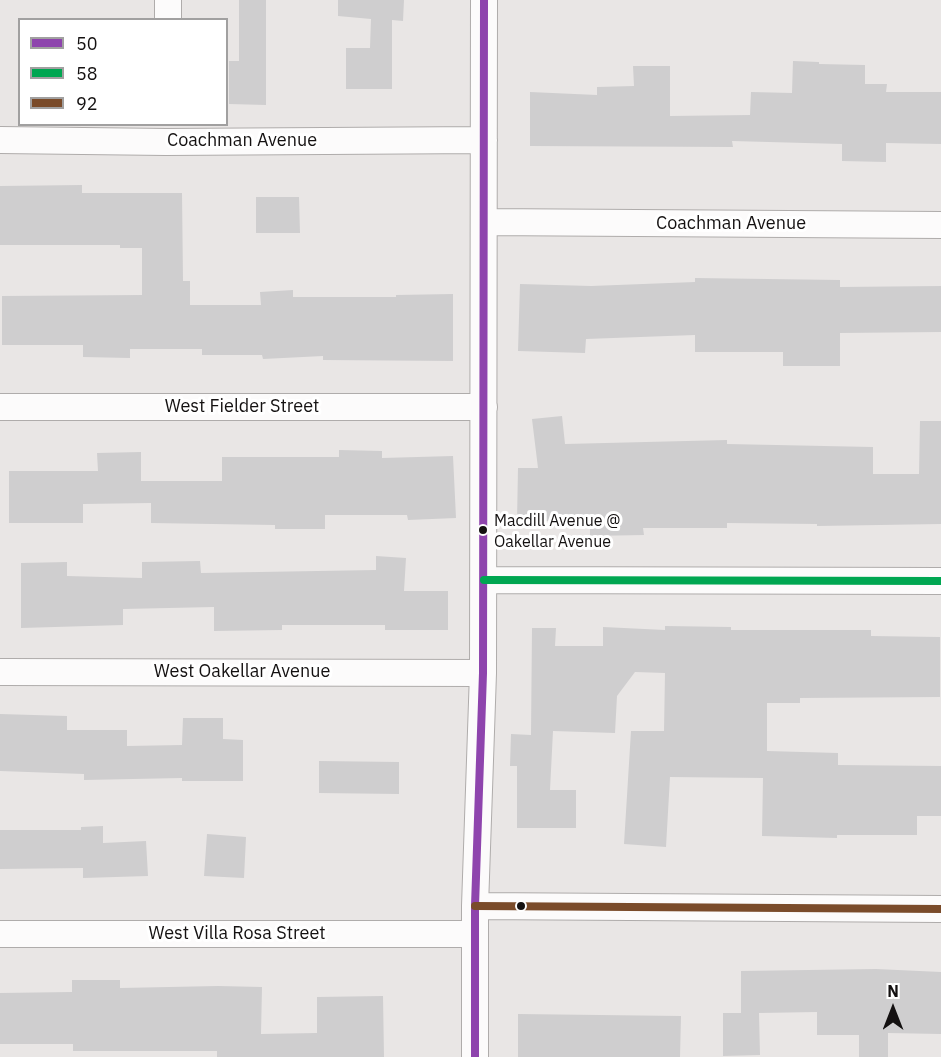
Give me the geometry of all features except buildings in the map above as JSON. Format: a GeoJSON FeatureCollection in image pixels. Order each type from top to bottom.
{"type":"FeatureCollection","features":[{"type":"Feature","properties":{"kind":"street"},"geometry":{"type":"LineString","coordinates":[[168,0],[168,18]]}},
{"type":"Feature","properties":{"kind":"street"},"geometry":{"type":"LineString","coordinates":[[475,1057],[475,906],[484,580],[484,0]]}},
{"type":"Feature","properties":{"kind":"street","name":"Coachman Avenue"},"geometry":{"type":"LineString","coordinates":[[0,140],[166,133],[484,140]]}},
{"type":"Feature","properties":{"kind":"street","name":"Coachman Avenue"},"geometry":{"type":"LineString","coordinates":[[484,222],[941,225]]}},
{"type":"Feature","properties":{"kind":"street","name":"West Fielder Street"},"geometry":{"type":"LineString","coordinates":[[0,407],[484,407]]}},
{"type":"Feature","properties":{"kind":"street"},"geometry":{"type":"LineString","coordinates":[[484,580],[941,581]]}},
{"type":"Feature","properties":{"kind":"street","name":"West Oakellar Avenue"},"geometry":{"type":"LineString","coordinates":[[0,672],[483,672]]}},
{"type":"Feature","properties":{"kind":"street"},"geometry":{"type":"LineString","coordinates":[[475,906],[941,909]]}},
{"type":"Feature","properties":{"kind":"street","name":"West Villa Rosa Street"},"geometry":{"type":"LineString","coordinates":[[0,934],[475,934]]}},
{"type":"Feature","properties":{"kind":"transit line","name":"50"},"geometry":{"type":"LineString","coordinates":[[475,1057],[475,906],[483,673],[484,0]]}},
{"type":"Feature","properties":{"kind":"transit line","name":"58"},"geometry":{"type":"LineString","coordinates":[[484,580],[941,581]]}},
{"type":"Feature","properties":{"kind":"transit line","name":"92"},"geometry":{"type":"LineString","coordinates":[[475,906],[941,909]]}},
{"type":"Feature","properties":{"kind":"place","name":"Macdill Avenue @ Oakellar Avenue"},"geometry":{"type":"Point","coordinates":[483,530]}}]}
